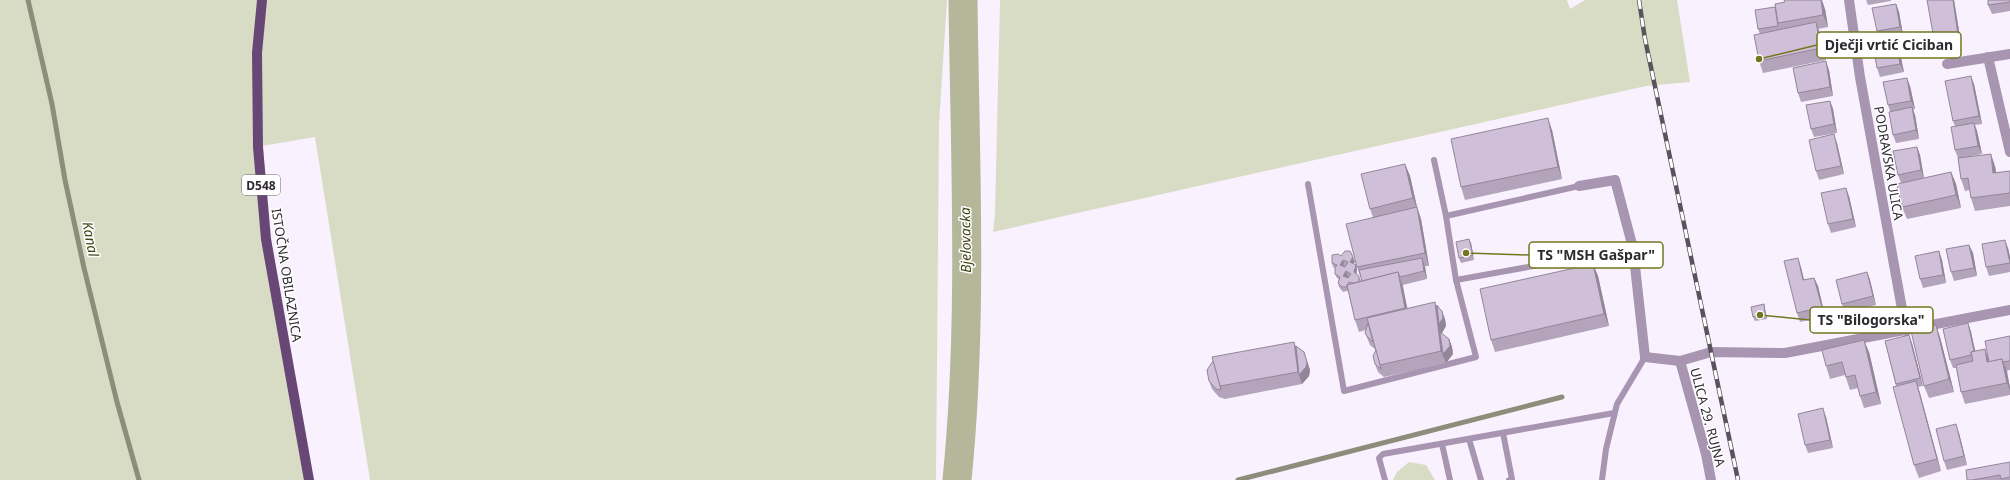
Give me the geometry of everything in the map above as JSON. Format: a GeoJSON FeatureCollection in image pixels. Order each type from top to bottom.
{"type":"FeatureCollection","features":[{"type":"Feature","properties":{"kind":"main road","name":"ISTOČNA OBILAZNICA"},"geometry":{"type":"LineString","coordinates":[[262,0],[257,53],[258,147],[266,239],[309,480]]}},
{"type":"Feature","properties":{"kind":"street","name":"PODRAVSKA ULICA"},"geometry":{"type":"LineString","coordinates":[[1849,0],[1860,77],[1906,331]]}},
{"type":"Feature","properties":{"kind":"street"},"geometry":{"type":"LineString","coordinates":[[1947,64],[2010,54]]}},
{"type":"Feature","properties":{"kind":"street"},"geometry":{"type":"LineString","coordinates":[[1988,57],[2010,152]]}},
{"type":"Feature","properties":{"kind":"street"},"geometry":{"type":"LineString","coordinates":[[1579,186],[1615,180],[1633,248],[1645,357],[1680,361],[1711,352],[1785,353],[2010,310]]}},
{"type":"Feature","properties":{"kind":"street","name":"ULICA 29. RUJNA"},"geometry":{"type":"LineString","coordinates":[[1680,361],[1706,454],[1711,480]]}},
{"type":"Feature","properties":{"kind":"lane"},"geometry":{"type":"LineString","coordinates":[[1308,184],[1344,391],[1476,357],[1456,280],[1446,216],[1434,160]]}},
{"type":"Feature","properties":{"kind":"lane"},"geometry":{"type":"LineString","coordinates":[[1446,216],[1579,186]]}},
{"type":"Feature","properties":{"kind":"lane"},"geometry":{"type":"LineString","coordinates":[[1456,280],[1633,248]]}},
{"type":"Feature","properties":{"kind":"lane"},"geometry":{"type":"LineString","coordinates":[[1602,480],[1614,413],[1617,404],[1645,357]]}},
{"type":"Feature","properties":{"kind":"lane"},"geometry":{"type":"LineString","coordinates":[[1385,480],[1379,458],[1384,454],[1614,413]]}},
{"type":"Feature","properties":{"kind":"lane"},"geometry":{"type":"LineString","coordinates":[[1503,433],[1512,479],[1509,480]]}},
{"type":"Feature","properties":{"kind":"lane"},"geometry":{"type":"LineString","coordinates":[[1469,439],[1481,480]]}},
{"type":"Feature","properties":{"kind":"lane"},"geometry":{"type":"LineString","coordinates":[[1442,444],[1450,480]]}},
{"type":"Feature","properties":{"kind":"green space"},"geometry":{"type":"Polygon","coordinates":[[[0,0],[947,0],[939,124],[936,480],[370,480],[315,137],[262,146],[261,184],[309,480],[0,480],[0,0]]]}},
{"type":"Feature","properties":{"kind":"green space"},"geometry":{"type":"Polygon","coordinates":[[[1000,0],[1567,0],[1570,9],[1585,0],[1677,0],[1690,82],[1646,86],[993,232],[995,214],[1000,0]]]}},
{"type":"Feature","properties":{"kind":"green space"},"geometry":{"type":"Polygon","coordinates":[[[1409,462],[1426,465],[1435,480],[1393,480],[1397,472],[1409,462]]]}},
{"type":"Feature","properties":{"kind":"building"},"geometry":{"type":"Polygon","coordinates":[[[1784,0],[1821,0],[1823,15],[1778,23],[1775,4],[1785,2],[1784,0]]]}},
{"type":"Feature","properties":{"kind":"building"},"geometry":{"type":"Polygon","coordinates":[[[1927,0],[1953,0],[1958,35],[1934,39],[1927,0]]]}},
{"type":"Feature","properties":{"kind":"building"},"geometry":{"type":"Polygon","coordinates":[[[1988,0],[2010,0],[2010,2],[1988,5],[1988,0]]]}},
{"type":"Feature","properties":{"kind":"building"},"geometry":{"type":"Polygon","coordinates":[[[1896,4],[1900,27],[1877,31],[1872,8],[1896,4]]]}},
{"type":"Feature","properties":{"kind":"building"},"geometry":{"type":"Polygon","coordinates":[[[1775,7],[1778,26],[1758,29],[1755,10],[1775,7]]]}},
{"type":"Feature","properties":{"kind":"building"},"geometry":{"type":"Polygon","coordinates":[[[1816,22],[1821,48],[1759,61],[1754,35],[1816,22]]]}},
{"type":"Feature","properties":{"kind":"building"},"geometry":{"type":"Polygon","coordinates":[[[1896,40],[1900,64],[1877,68],[1873,45],[1896,40]]]}},
{"type":"Feature","properties":{"kind":"building"},"geometry":{"type":"Polygon","coordinates":[[[1826,61],[1830,87],[1798,93],[1793,68],[1826,61]]]}},
{"type":"Feature","properties":{"kind":"building"},"geometry":{"type":"Polygon","coordinates":[[[1971,76],[1979,116],[1953,121],[1945,81],[1971,76]]]}},
{"type":"Feature","properties":{"kind":"building"},"geometry":{"type":"Polygon","coordinates":[[[1907,78],[1911,101],[1888,105],[1883,82],[1907,78]]]}},
{"type":"Feature","properties":{"kind":"building"},"geometry":{"type":"Polygon","coordinates":[[[1830,101],[1834,124],[1811,129],[1806,105],[1830,101]]]}},
{"type":"Feature","properties":{"kind":"building"},"geometry":{"type":"Polygon","coordinates":[[[1912,107],[1916,130],[1893,135],[1889,112],[1912,107]]]}},
{"type":"Feature","properties":{"kind":"building"},"geometry":{"type":"Polygon","coordinates":[[[1548,118],[1558,167],[1461,187],[1451,139],[1548,118]]]}},
{"type":"Feature","properties":{"kind":"building"},"geometry":{"type":"Polygon","coordinates":[[[1974,123],[1978,146],[1955,150],[1951,127],[1974,123]]]}},
{"type":"Feature","properties":{"kind":"building"},"geometry":{"type":"Polygon","coordinates":[[[1834,134],[1841,166],[1816,171],[1809,140],[1834,134]]]}},
{"type":"Feature","properties":{"kind":"building"},"geometry":{"type":"Polygon","coordinates":[[[1917,147],[1921,170],[1898,175],[1893,151],[1917,147]]]}},
{"type":"Feature","properties":{"kind":"building"},"geometry":{"type":"Polygon","coordinates":[[[1991,154],[1993,173],[2010,171],[2010,193],[1971,198],[1968,178],[1961,179],[1958,158],[1991,154]]]}},
{"type":"Feature","properties":{"kind":"building"},"geometry":{"type":"Polygon","coordinates":[[[1405,164],[1413,198],[1370,209],[1361,174],[1405,164]]]}},
{"type":"Feature","properties":{"kind":"building"},"geometry":{"type":"Polygon","coordinates":[[[1951,172],[1956,195],[1902,207],[1897,184],[1951,172]]]}},
{"type":"Feature","properties":{"kind":"building"},"geometry":{"type":"Polygon","coordinates":[[[1846,188],[1853,219],[1828,224],[1821,193],[1846,188]]]}},
{"type":"Feature","properties":{"kind":"building"},"geometry":{"type":"Polygon","coordinates":[[[1417,207],[1425,253],[1357,267],[1346,224],[1417,207]]]}},
{"type":"Feature","properties":{"kind":"building"},"geometry":{"type":"Polygon","coordinates":[[[1469,239],[1473,255],[1459,258],[1456,242],[1469,239]]]}},
{"type":"Feature","properties":{"kind":"building"},"geometry":{"type":"Polygon","coordinates":[[[2005,240],[2010,263],[1986,267],[1982,244],[2005,240]]]}},
{"type":"Feature","properties":{"kind":"building"},"geometry":{"type":"Polygon","coordinates":[[[1969,245],[1974,268],[1951,272],[1946,249],[1969,245]]]}},
{"type":"Feature","properties":{"kind":"building"},"geometry":{"type":"Polygon","coordinates":[[[1345,251],[1350,251],[1353,257],[1350,262],[1356,265],[1354,272],[1359,276],[1358,282],[1349,282],[1346,287],[1342,287],[1338,283],[1340,277],[1335,274],[1335,268],[1337,265],[1332,263],[1332,255],[1338,254],[1341,256],[1345,251]],[[1343,260],[1340,265],[1345,267],[1348,262],[1343,260]],[[1346,271],[1343,276],[1348,278],[1351,274],[1346,271]]]}},
{"type":"Feature","properties":{"kind":"building"},"geometry":{"type":"Polygon","coordinates":[[[1939,251],[1943,275],[1920,279],[1915,256],[1939,251]]]}},
{"type":"Feature","properties":{"kind":"building"},"geometry":{"type":"Polygon","coordinates":[[[1422,258],[1424,271],[1400,277],[1398,272],[1362,281],[1359,270],[1422,258]]]}},
{"type":"Feature","properties":{"kind":"building"},"geometry":{"type":"Polygon","coordinates":[[[1798,258],[1803,280],[1814,278],[1822,307],[1797,313],[1784,261],[1798,258]]]}},
{"type":"Feature","properties":{"kind":"building"},"geometry":{"type":"Polygon","coordinates":[[[1593,264],[1604,314],[1491,340],[1480,289],[1593,264]]]}},
{"type":"Feature","properties":{"kind":"building"},"geometry":{"type":"Polygon","coordinates":[[[1398,272],[1405,308],[1355,320],[1347,285],[1398,272]]]}},
{"type":"Feature","properties":{"kind":"building"},"geometry":{"type":"Polygon","coordinates":[[[1867,272],[1873,296],[1842,304],[1836,280],[1867,272]]]}},
{"type":"Feature","properties":{"kind":"building"},"geometry":{"type":"Polygon","coordinates":[[[1435,302],[1441,351],[1380,365],[1367,318],[1435,302]]]}},
{"type":"Feature","properties":{"kind":"building"},"geometry":{"type":"Polygon","coordinates":[[[1764,304],[1765,314],[1753,317],[1751,307],[1764,304]]]}},
{"type":"Feature","properties":{"kind":"building"},"geometry":{"type":"Polygon","coordinates":[[[1437,306],[1442,311],[1443,318],[1439,324],[1437,306]]]}},
{"type":"Feature","properties":{"kind":"building"},"geometry":{"type":"Polygon","coordinates":[[[1368,323],[1373,342],[1365,333],[1368,323]]]}},
{"type":"Feature","properties":{"kind":"building"},"geometry":{"type":"Polygon","coordinates":[[[1968,323],[1974,351],[1971,352],[1971,355],[1950,360],[1943,329],[1968,323]]]}},
{"type":"Feature","properties":{"kind":"building"},"geometry":{"type":"Polygon","coordinates":[[[1936,325],[1949,379],[1924,386],[1911,331],[1936,325]]]}},
{"type":"Feature","properties":{"kind":"building"},"geometry":{"type":"Polygon","coordinates":[[[1440,332],[1449,339],[1450,346],[1443,354],[1440,332]]]}},
{"type":"Feature","properties":{"kind":"building"},"geometry":{"type":"Polygon","coordinates":[[[1909,335],[1920,378],[1896,384],[1885,341],[1909,335]]]}},
{"type":"Feature","properties":{"kind":"building"},"geometry":{"type":"Polygon","coordinates":[[[2010,336],[2010,361],[2003,362],[2002,359],[1989,362],[1985,341],[2010,336]]]}},
{"type":"Feature","properties":{"kind":"building"},"geometry":{"type":"Polygon","coordinates":[[[1864,340],[1876,392],[1860,396],[1855,375],[1846,377],[1842,362],[1826,366],[1822,350],[1864,340]]]}},
{"type":"Feature","properties":{"kind":"building"},"geometry":{"type":"Polygon","coordinates":[[[1294,342],[1298,372],[1220,386],[1212,357],[1294,342]]]}},
{"type":"Feature","properties":{"kind":"building"},"geometry":{"type":"Polygon","coordinates":[[[1296,346],[1304,352],[1307,362],[1306,367],[1299,375],[1296,346]]]}},
{"type":"Feature","properties":{"kind":"building"},"geometry":{"type":"Polygon","coordinates":[[[1985,349],[1987,362],[2002,359],[2007,383],[1961,392],[1956,365],[1973,361],[1971,352],[1985,349]]]}},
{"type":"Feature","properties":{"kind":"building"},"geometry":{"type":"Polygon","coordinates":[[[1376,350],[1381,369],[1375,364],[1373,356],[1376,350]]]}},
{"type":"Feature","properties":{"kind":"building"},"geometry":{"type":"Polygon","coordinates":[[[1213,361],[1221,390],[1216,389],[1209,381],[1207,370],[1213,361]]]}},
{"type":"Feature","properties":{"kind":"building"},"geometry":{"type":"Polygon","coordinates":[[[1916,381],[1937,459],[1914,465],[1893,387],[1916,381]]]}},
{"type":"Feature","properties":{"kind":"building"},"geometry":{"type":"Polygon","coordinates":[[[1823,408],[1830,440],[1805,445],[1798,414],[1823,408]]]}},
{"type":"Feature","properties":{"kind":"building"},"geometry":{"type":"Polygon","coordinates":[[[1956,424],[1964,456],[1944,461],[1936,429],[1956,424]]]}},
{"type":"Feature","properties":{"kind":"building"},"geometry":{"type":"Polygon","coordinates":[[[2010,462],[2010,477],[2001,479],[2000,475],[1967,480],[1966,470],[2010,462]]]}},
{"type":"Feature","properties":{"kind":"waterway","name":"Kanal"},"geometry":{"type":"LineString","coordinates":[[28,0],[52,104],[65,180],[84,268],[117,402],[139,480]]}},
{"type":"Feature","properties":{"kind":"waterway","name":"Bjelovacka"},"geometry":{"type":"LineString","coordinates":[[957,480],[965,360],[967,240],[963,0]]}},
{"type":"Feature","properties":{"kind":"waterway"},"geometry":{"type":"LineString","coordinates":[[1238,480],[1562,397]]}},
{"type":"Feature","properties":{"kind":"railway"},"geometry":{"type":"LineString","coordinates":[[1639,0],[1645,39],[1738,480]]}},
{"type":"Feature","properties":{"kind":"place","name":"Dječji vrtić Ciciban"},"geometry":{"type":"Point","coordinates":[1759,59]}},
{"type":"Feature","properties":{"kind":"place","name":"TS \"MSH Gašpar\""},"geometry":{"type":"Point","coordinates":[1466,253]}},
{"type":"Feature","properties":{"kind":"place","name":"TS \"Bilogorska\""},"geometry":{"type":"Point","coordinates":[1760,315]}}]}
